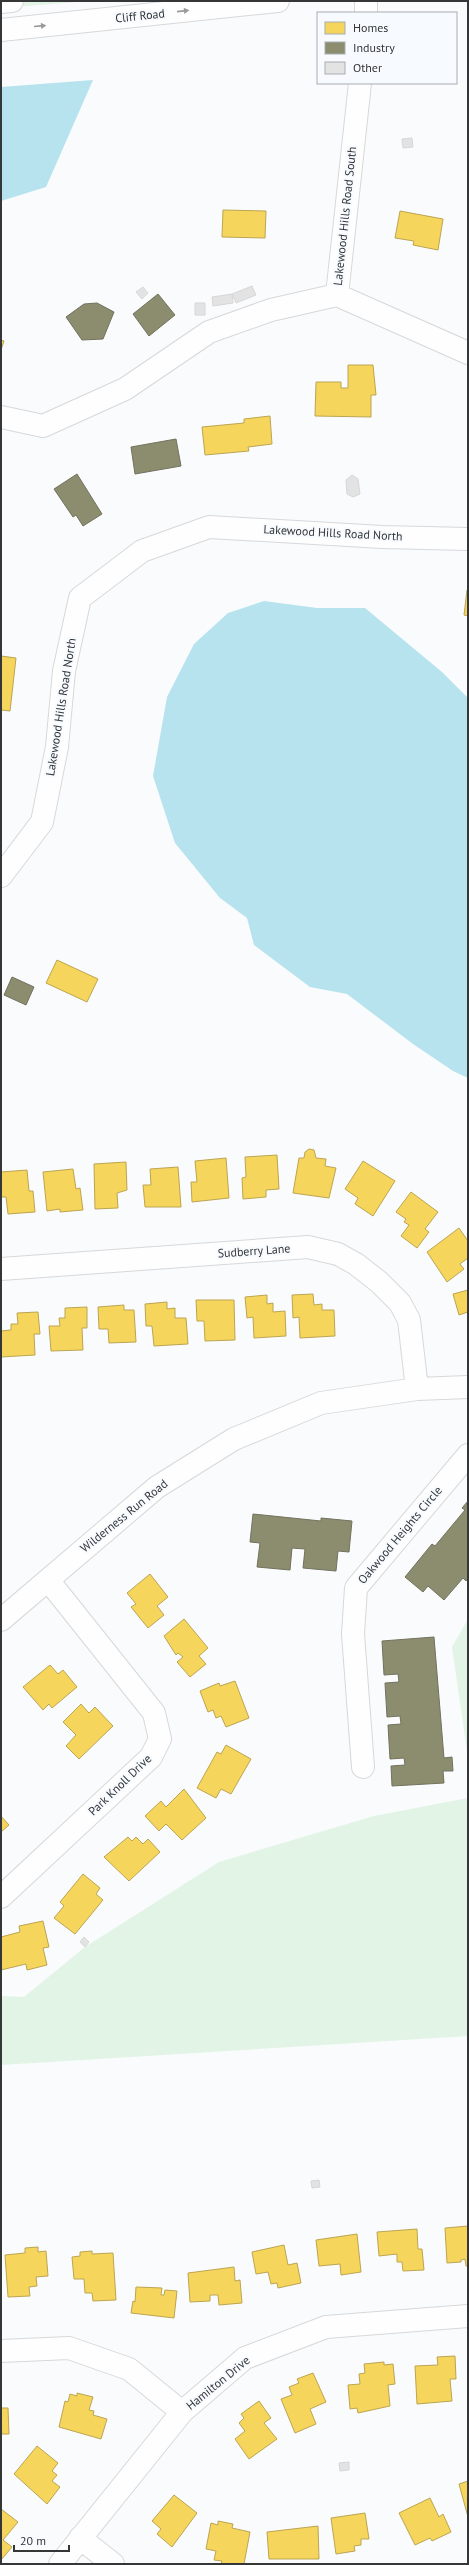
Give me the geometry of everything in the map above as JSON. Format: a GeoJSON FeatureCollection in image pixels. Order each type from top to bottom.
{"type":"FeatureCollection","features":[{"type":"Feature","properties":{"kind":"street"},"geometry":{"type":"LineString","coordinates":[[1,2],[12,1]]}},
{"type":"Feature","properties":{"kind":"street","name":"Cliff Road"},"geometry":{"type":"LineString","coordinates":[[1,30],[278,1]]}},
{"type":"Feature","properties":{"kind":"street"},"geometry":{"type":"LineString","coordinates":[[366,1],[366,12]]}},
{"type":"Feature","properties":{"kind":"street","name":"Lakewood Hills Road South"},"geometry":{"type":"LineString","coordinates":[[1,417],[43,426],[125,389],[209,332],[271,310],[337,295],[360,84]]}},
{"type":"Feature","properties":{"kind":"street"},"geometry":{"type":"LineString","coordinates":[[337,295],[468,353]]}},
{"type":"Feature","properties":{"kind":"street","name":"Lakewood Hills Road North"},"geometry":{"type":"LineString","coordinates":[[2,875],[42,822],[57,747],[64,671],[80,598],[142,551],[209,527],[382,537],[468,539]]}},
{"type":"Feature","properties":{"kind":"street","name":"Sudberry Lane"},"geometry":{"type":"LineString","coordinates":[[1,1269],[308,1247],[338,1254],[380,1282],[400,1303],[409,1320],[417,1389]]}},
{"type":"Feature","properties":{"kind":"street","name":"Wilderness Run Road"},"geometry":{"type":"LineString","coordinates":[[1,1620],[157,1487],[234,1439],[320,1403],[417,1389],[468,1387]]}},
{"type":"Feature","properties":{"kind":"street","name":"Oakwood Heights Circle"},"geometry":{"type":"LineString","coordinates":[[363,1767],[353,1634],[356,1588],[468,1455]]}},
{"type":"Feature","properties":{"kind":"street","name":"Park Knoll Drive"},"geometry":{"type":"LineString","coordinates":[[1,1897],[151,1757],[160,1739],[154,1713],[48,1580]]}},
{"type":"Feature","properties":{"kind":"street","name":"Hamilton Drive"},"geometry":{"type":"LineString","coordinates":[[60,2564],[182,2412],[245,2358],[326,2327],[468,2316]]}},
{"type":"Feature","properties":{"kind":"street"},"geometry":{"type":"LineString","coordinates":[[1,2351],[69,2348],[129,2369],[182,2412]]}},
{"type":"Feature","properties":{"kind":"street"},"geometry":{"type":"LineString","coordinates":[[80,2538],[113,2564]]}},
{"type":"Feature","properties":{"kind":"green space"},"geometry":{"type":"Polygon","coordinates":[[[1,1],[91,1],[1,8],[1,1]]]}},
{"type":"Feature","properties":{"kind":"green space"},"geometry":{"type":"Polygon","coordinates":[[[468,1619],[468,1758],[452,1647],[468,1619]]]}},
{"type":"Feature","properties":{"kind":"green space"},"geometry":{"type":"Polygon","coordinates":[[[468,1798],[468,2036],[1,2065],[1,1996],[24,1997],[85,1947],[219,1862],[374,1816],[468,1798]]]}},
{"type":"Feature","properties":{"kind":"water"},"geometry":{"type":"Polygon","coordinates":[[[93,80],[46,187],[1,201],[1,87],[93,80]]]}},
{"type":"Feature","properties":{"kind":"water"},"geometry":{"type":"Polygon","coordinates":[[[264,601],[317,608],[365,608],[442,672],[468,698],[468,1078],[453,1071],[413,1044],[347,994],[310,987],[254,945],[247,918],[220,898],[175,843],[153,776],[167,697],[194,644],[228,613],[264,601]]]}},
{"type":"Feature","properties":{"kind":"building: Homes"},"geometry":{"type":"Polygon","coordinates":[[[223,210],[266,211],[265,238],[222,237],[223,210]]]}},
{"type":"Feature","properties":{"kind":"building: Homes"},"geometry":{"type":"Polygon","coordinates":[[[400,211],[443,219],[438,250],[413,245],[414,241],[395,238],[400,211]]]}},
{"type":"Feature","properties":{"kind":"building: Homes"},"geometry":{"type":"Polygon","coordinates":[[[1,340],[4,341],[1,350],[1,340]]]}},
{"type":"Feature","properties":{"kind":"building: Homes"},"geometry":{"type":"Polygon","coordinates":[[[348,365],[373,365],[376,395],[371,395],[371,417],[315,416],[316,382],[341,382],[341,388],[348,388],[348,365]]]}},
{"type":"Feature","properties":{"kind":"building: Homes"},"geometry":{"type":"Polygon","coordinates":[[[270,416],[272,444],[248,447],[249,451],[205,455],[202,427],[244,423],[244,419],[270,416]]]}},
{"type":"Feature","properties":{"kind":"building: Homes"},"geometry":{"type":"Polygon","coordinates":[[[468,590],[468,616],[464,615],[468,590]]]}},
{"type":"Feature","properties":{"kind":"building: Homes"},"geometry":{"type":"Polygon","coordinates":[[[1,656],[16,658],[10,711],[1,710],[1,656]]]}},
{"type":"Feature","properties":{"kind":"building: Homes"},"geometry":{"type":"Polygon","coordinates":[[[57,960],[98,979],[87,1002],[46,983],[57,960]]]}},
{"type":"Feature","properties":{"kind":"building: Homes"},"geometry":{"type":"Polygon","coordinates":[[[309,1149],[314,1150],[316,1158],[326,1159],[325,1166],[336,1168],[329,1198],[293,1193],[299,1158],[304,1158],[305,1152],[309,1149]]]}},
{"type":"Feature","properties":{"kind":"building: Homes"},"geometry":{"type":"Polygon","coordinates":[[[277,1155],[279,1189],[266,1190],[266,1197],[243,1199],[242,1178],[246,1177],[245,1157],[277,1155]]]}},
{"type":"Feature","properties":{"kind":"building: Homes"},"geometry":{"type":"Polygon","coordinates":[[[226,1158],[229,1198],[192,1202],[191,1182],[197,1182],[195,1161],[226,1158]]]}},
{"type":"Feature","properties":{"kind":"building: Homes"},"geometry":{"type":"Polygon","coordinates":[[[363,1161],[395,1181],[373,1216],[355,1204],[358,1198],[345,1189],[363,1161]]]}},
{"type":"Feature","properties":{"kind":"building: Homes"},"geometry":{"type":"Polygon","coordinates":[[[126,1162],[127,1190],[117,1193],[118,1208],[95,1209],[94,1164],[126,1162]]]}},
{"type":"Feature","properties":{"kind":"building: Homes"},"geometry":{"type":"Polygon","coordinates":[[[178,1167],[181,1207],[145,1207],[143,1185],[151,1185],[150,1169],[178,1167]]]}},
{"type":"Feature","properties":{"kind":"building: Homes"},"geometry":{"type":"Polygon","coordinates":[[[73,1169],[76,1189],[80,1188],[83,1210],[60,1212],[60,1209],[47,1211],[43,1172],[73,1169]]]}},
{"type":"Feature","properties":{"kind":"building: Homes"},"geometry":{"type":"Polygon","coordinates":[[[27,1170],[29,1191],[33,1191],[35,1212],[8,1214],[6,1197],[1,1197],[1,1172],[27,1170]]]}},
{"type":"Feature","properties":{"kind":"building: Homes"},"geometry":{"type":"Polygon","coordinates":[[[411,1192],[438,1212],[425,1229],[429,1232],[417,1248],[401,1236],[409,1225],[404,1222],[406,1219],[396,1212],[411,1192]]]}},
{"type":"Feature","properties":{"kind":"building: Homes"},"geometry":{"type":"Polygon","coordinates":[[[459,1228],[468,1241],[468,1258],[460,1264],[464,1269],[447,1282],[427,1252],[459,1228]]]}},
{"type":"Feature","properties":{"kind":"building: Homes"},"geometry":{"type":"Polygon","coordinates":[[[468,1290],[468,1312],[459,1315],[453,1294],[468,1290]]]}},
{"type":"Feature","properties":{"kind":"building: Homes"},"geometry":{"type":"Polygon","coordinates":[[[313,1294],[314,1305],[322,1304],[322,1310],[334,1310],[335,1336],[300,1338],[299,1317],[293,1318],[292,1295],[313,1294]]]}},
{"type":"Feature","properties":{"kind":"building: Homes"},"geometry":{"type":"Polygon","coordinates":[[[267,1295],[267,1304],[273,1303],[273,1312],[285,1311],[286,1336],[254,1338],[253,1317],[247,1318],[245,1297],[267,1295]]]}},
{"type":"Feature","properties":{"kind":"building: Homes"},"geometry":{"type":"Polygon","coordinates":[[[196,1300],[234,1300],[235,1340],[205,1341],[204,1321],[197,1321],[196,1300]]]}},
{"type":"Feature","properties":{"kind":"building: Homes"},"geometry":{"type":"Polygon","coordinates":[[[167,1302],[167,1309],[175,1308],[175,1318],[186,1318],[188,1344],[154,1346],[152,1326],[146,1326],[145,1304],[167,1302]]]}},
{"type":"Feature","properties":{"kind":"building: Homes"},"geometry":{"type":"Polygon","coordinates":[[[124,1305],[124,1310],[134,1310],[136,1342],[109,1343],[108,1329],[99,1329],[98,1307],[124,1305]]]}},
{"type":"Feature","properties":{"kind":"building: Homes"},"geometry":{"type":"Polygon","coordinates":[[[87,1307],[87,1328],[82,1328],[83,1350],[51,1351],[49,1326],[60,1326],[59,1318],[65,1318],[65,1308],[87,1307]]]}},
{"type":"Feature","properties":{"kind":"building: Homes"},"geometry":{"type":"Polygon","coordinates":[[[38,1312],[40,1334],[34,1334],[35,1355],[1,1357],[1,1331],[11,1330],[11,1324],[18,1324],[17,1313],[38,1312]]]}},
{"type":"Feature","properties":{"kind":"building: Homes"},"geometry":{"type":"Polygon","coordinates":[[[150,1574],[168,1597],[157,1606],[164,1615],[148,1628],[131,1607],[136,1604],[127,1593],[150,1574]]]}},
{"type":"Feature","properties":{"kind":"building: Homes"},"geometry":{"type":"Polygon","coordinates":[[[184,1619],[208,1648],[199,1656],[206,1664],[190,1677],[177,1662],[183,1657],[178,1653],[176,1655],[164,1636],[184,1619]]]}},
{"type":"Feature","properties":{"kind":"building: Homes"},"geometry":{"type":"Polygon","coordinates":[[[50,1665],[58,1674],[63,1670],[77,1687],[52,1708],[49,1704],[43,1710],[23,1687],[50,1665]]]}},
{"type":"Feature","properties":{"kind":"building: Homes"},"geometry":{"type":"Polygon","coordinates":[[[235,1681],[249,1718],[226,1727],[221,1716],[216,1718],[213,1710],[208,1712],[200,1691],[219,1683],[220,1686],[235,1681]]]}},
{"type":"Feature","properties":{"kind":"building: Homes"},"geometry":{"type":"Polygon","coordinates":[[[81,1704],[89,1713],[95,1707],[113,1726],[79,1759],[66,1746],[76,1735],[63,1722],[81,1704]]]}},
{"type":"Feature","properties":{"kind":"building: Homes"},"geometry":{"type":"Polygon","coordinates":[[[226,1745],[251,1759],[231,1794],[221,1789],[216,1798],[197,1788],[217,1752],[221,1754],[226,1745]]]}},
{"type":"Feature","properties":{"kind":"building: Homes"},"geometry":{"type":"Polygon","coordinates":[[[184,1789],[206,1818],[182,1840],[166,1824],[159,1831],[145,1816],[161,1801],[166,1807],[184,1789]]]}},
{"type":"Feature","properties":{"kind":"building: Homes"},"geometry":{"type":"Polygon","coordinates":[[[1,1816],[9,1825],[1,1832],[1,1816]]]}},
{"type":"Feature","properties":{"kind":"building: Homes"},"geometry":{"type":"Polygon","coordinates":[[[128,1837],[132,1841],[136,1837],[143,1844],[148,1839],[160,1852],[129,1881],[104,1857],[128,1837]]]}},
{"type":"Feature","properties":{"kind":"building: Homes"},"geometry":{"type":"Polygon","coordinates":[[[83,1874],[100,1888],[96,1894],[103,1900],[75,1934],[54,1918],[64,1906],[60,1902],[83,1874]]]}},
{"type":"Feature","properties":{"kind":"building: Homes"},"geometry":{"type":"Polygon","coordinates":[[[43,1921],[49,1947],[43,1948],[47,1965],[27,1970],[26,1964],[1,1970],[1,1937],[20,1932],[19,1926],[43,1921]]]}},
{"type":"Feature","properties":{"kind":"building: Homes"},"geometry":{"type":"Polygon","coordinates":[[[468,2226],[468,2266],[466,2266],[465,2259],[461,2260],[461,2262],[447,2263],[445,2228],[468,2226]]]}},
{"type":"Feature","properties":{"kind":"building: Homes"},"geometry":{"type":"Polygon","coordinates":[[[417,2229],[418,2249],[422,2249],[424,2270],[403,2271],[402,2262],[397,2262],[397,2254],[379,2256],[377,2232],[417,2229]]]}},
{"type":"Feature","properties":{"kind":"building: Homes"},"geometry":{"type":"Polygon","coordinates":[[[357,2234],[361,2272],[341,2275],[340,2264],[319,2266],[316,2240],[357,2234]]]}},
{"type":"Feature","properties":{"kind":"building: Homes"},"geometry":{"type":"Polygon","coordinates":[[[284,2245],[288,2265],[297,2263],[301,2283],[278,2288],[277,2283],[271,2284],[268,2272],[256,2274],[252,2252],[284,2245]]]}},
{"type":"Feature","properties":{"kind":"building: Homes"},"geometry":{"type":"Polygon","coordinates":[[[38,2247],[38,2252],[46,2251],[48,2276],[36,2277],[37,2286],[29,2287],[30,2296],[8,2297],[5,2255],[25,2253],[25,2248],[38,2247]]]}},
{"type":"Feature","properties":{"kind":"building: Homes"},"geometry":{"type":"Polygon","coordinates":[[[92,2251],[92,2254],[113,2253],[116,2300],[93,2301],[92,2293],[85,2293],[84,2279],[74,2279],[72,2257],[80,2256],[80,2252],[92,2251]]]}},
{"type":"Feature","properties":{"kind":"building: Homes"},"geometry":{"type":"Polygon","coordinates":[[[234,2267],[235,2281],[240,2280],[242,2303],[219,2305],[218,2295],[210,2295],[210,2301],[190,2302],[188,2273],[234,2267]]]}},
{"type":"Feature","properties":{"kind":"building: Homes"},"geometry":{"type":"Polygon","coordinates":[[[136,2287],[162,2288],[161,2295],[164,2295],[165,2290],[177,2291],[174,2318],[131,2313],[133,2301],[135,2302],[136,2287]]]}},
{"type":"Feature","properties":{"kind":"building: Homes"},"geometry":{"type":"Polygon","coordinates":[[[455,2356],[456,2379],[450,2379],[452,2401],[417,2404],[415,2366],[438,2365],[437,2357],[455,2356]]]}},
{"type":"Feature","properties":{"kind":"building: Homes"},"geometry":{"type":"Polygon","coordinates":[[[384,2362],[384,2365],[393,2364],[395,2384],[388,2385],[390,2406],[358,2413],[357,2408],[350,2409],[348,2385],[360,2384],[359,2374],[365,2373],[364,2364],[384,2362]]]}},
{"type":"Feature","properties":{"kind":"building: Homes"},"geometry":{"type":"Polygon","coordinates":[[[313,2373],[326,2402],[310,2409],[316,2424],[295,2433],[281,2399],[292,2395],[289,2387],[299,2383],[297,2379],[313,2373]]]}},
{"type":"Feature","properties":{"kind":"building: Homes"},"geometry":{"type":"Polygon","coordinates":[[[77,2393],[93,2397],[89,2410],[94,2411],[93,2415],[107,2419],[101,2439],[59,2427],[65,2401],[68,2402],[70,2394],[77,2396],[77,2393]]]}},
{"type":"Feature","properties":{"kind":"building: Homes"},"geometry":{"type":"Polygon","coordinates":[[[259,2401],[271,2418],[264,2423],[277,2439],[249,2459],[235,2439],[245,2431],[239,2423],[244,2418],[241,2414],[259,2401]]]}},
{"type":"Feature","properties":{"kind":"building: Homes"},"geometry":{"type":"Polygon","coordinates":[[[1,2408],[8,2408],[9,2434],[1,2434],[1,2408]]]}},
{"type":"Feature","properties":{"kind":"building: Homes"},"geometry":{"type":"Polygon","coordinates":[[[37,2446],[58,2463],[52,2471],[57,2475],[52,2481],[60,2487],[47,2504],[14,2474],[37,2446]]]}},
{"type":"Feature","properties":{"kind":"building: Homes"},"geometry":{"type":"Polygon","coordinates":[[[468,2481],[468,2517],[459,2484],[468,2481]]]}},
{"type":"Feature","properties":{"kind":"building: Homes"},"geometry":{"type":"Polygon","coordinates":[[[174,2495],[197,2513],[172,2547],[157,2534],[161,2529],[152,2521],[174,2495]]]}},
{"type":"Feature","properties":{"kind":"building: Homes"},"geometry":{"type":"Polygon","coordinates":[[[430,2498],[439,2517],[443,2514],[451,2532],[432,2541],[430,2538],[415,2545],[399,2513],[430,2498]]]}},
{"type":"Feature","properties":{"kind":"building: Homes"},"geometry":{"type":"Polygon","coordinates":[[[1,2509],[18,2522],[3,2540],[12,2547],[1,2560],[1,2509]]]}},
{"type":"Feature","properties":{"kind":"building: Homes"},"geometry":{"type":"Polygon","coordinates":[[[365,2513],[369,2539],[361,2539],[361,2545],[354,2546],[355,2551],[336,2554],[331,2518],[365,2513]]]}},
{"type":"Feature","properties":{"kind":"building: Homes"},"geometry":{"type":"Polygon","coordinates":[[[218,2521],[233,2524],[232,2528],[250,2532],[244,2564],[221,2564],[222,2561],[214,2560],[216,2551],[206,2549],[211,2523],[218,2525],[218,2521]]]}},
{"type":"Feature","properties":{"kind":"building: Homes"},"geometry":{"type":"Polygon","coordinates":[[[318,2526],[319,2559],[269,2559],[267,2532],[318,2526]]]}},
{"type":"Feature","properties":{"kind":"building: Industry"},"geometry":{"type":"Polygon","coordinates":[[[158,294],[175,315],[149,336],[133,314],[158,294]]]}},
{"type":"Feature","properties":{"kind":"building: Industry"},"geometry":{"type":"Polygon","coordinates":[[[97,303],[114,312],[103,339],[82,340],[66,317],[84,304],[97,303]]]}},
{"type":"Feature","properties":{"kind":"building: Industry"},"geometry":{"type":"Polygon","coordinates":[[[176,439],[181,466],[135,474],[131,447],[176,439]]]}},
{"type":"Feature","properties":{"kind":"building: Industry"},"geometry":{"type":"Polygon","coordinates":[[[77,474],[102,514],[83,526],[76,515],[73,517],[54,489],[77,474]]]}},
{"type":"Feature","properties":{"kind":"building: Industry"},"geometry":{"type":"Polygon","coordinates":[[[12,977],[34,987],[26,1005],[4,995],[12,977]]]}},
{"type":"Feature","properties":{"kind":"building: Industry"},"geometry":{"type":"Polygon","coordinates":[[[468,1501],[468,1578],[466,1581],[463,1578],[444,1600],[428,1586],[423,1592],[405,1577],[432,1544],[435,1546],[465,1510],[462,1508],[468,1501]]]}},
{"type":"Feature","properties":{"kind":"building: Industry"},"geometry":{"type":"Polygon","coordinates":[[[253,1514],[321,1521],[321,1518],[352,1521],[349,1552],[338,1551],[336,1571],[303,1568],[305,1549],[292,1548],[290,1570],[257,1567],[260,1543],[250,1542],[253,1514]]]}},
{"type":"Feature","properties":{"kind":"building: Industry"},"geometry":{"type":"Polygon","coordinates":[[[434,1637],[444,1758],[452,1757],[453,1771],[443,1771],[444,1783],[392,1786],[391,1766],[405,1765],[404,1758],[390,1759],[388,1725],[401,1724],[400,1716],[387,1717],[385,1683],[399,1682],[398,1674],[384,1675],[382,1641],[434,1637]]]}},
{"type":"Feature","properties":{"kind":"building: Other"},"geometry":{"type":"Polygon","coordinates":[[[412,138],[413,147],[403,148],[402,139],[412,138]]]}},
{"type":"Feature","properties":{"kind":"building: Other"},"geometry":{"type":"Polygon","coordinates":[[[252,286],[256,295],[236,303],[232,294],[252,286]]]}},
{"type":"Feature","properties":{"kind":"building: Other"},"geometry":{"type":"Polygon","coordinates":[[[143,287],[148,293],[142,299],[136,292],[143,287]]]}},
{"type":"Feature","properties":{"kind":"building: Other"},"geometry":{"type":"Polygon","coordinates":[[[232,294],[233,303],[213,306],[212,297],[232,294]]]}},
{"type":"Feature","properties":{"kind":"building: Other"},"geometry":{"type":"Polygon","coordinates":[[[195,303],[205,303],[205,315],[195,315],[195,303]]]}},
{"type":"Feature","properties":{"kind":"building: Other"},"geometry":{"type":"Polygon","coordinates":[[[352,475],[358,479],[360,494],[353,497],[347,494],[346,480],[352,475]]]}},
{"type":"Feature","properties":{"kind":"building: Other"},"geometry":{"type":"Polygon","coordinates":[[[84,1937],[89,1942],[85,1947],[80,1942],[84,1937]]]}},
{"type":"Feature","properties":{"kind":"building: Other"},"geometry":{"type":"Polygon","coordinates":[[[319,2180],[320,2187],[312,2188],[311,2181],[319,2180]]]}},
{"type":"Feature","properties":{"kind":"building: Other"},"geometry":{"type":"Polygon","coordinates":[[[349,2462],[349,2470],[340,2471],[339,2463],[349,2462]]]}}]}
